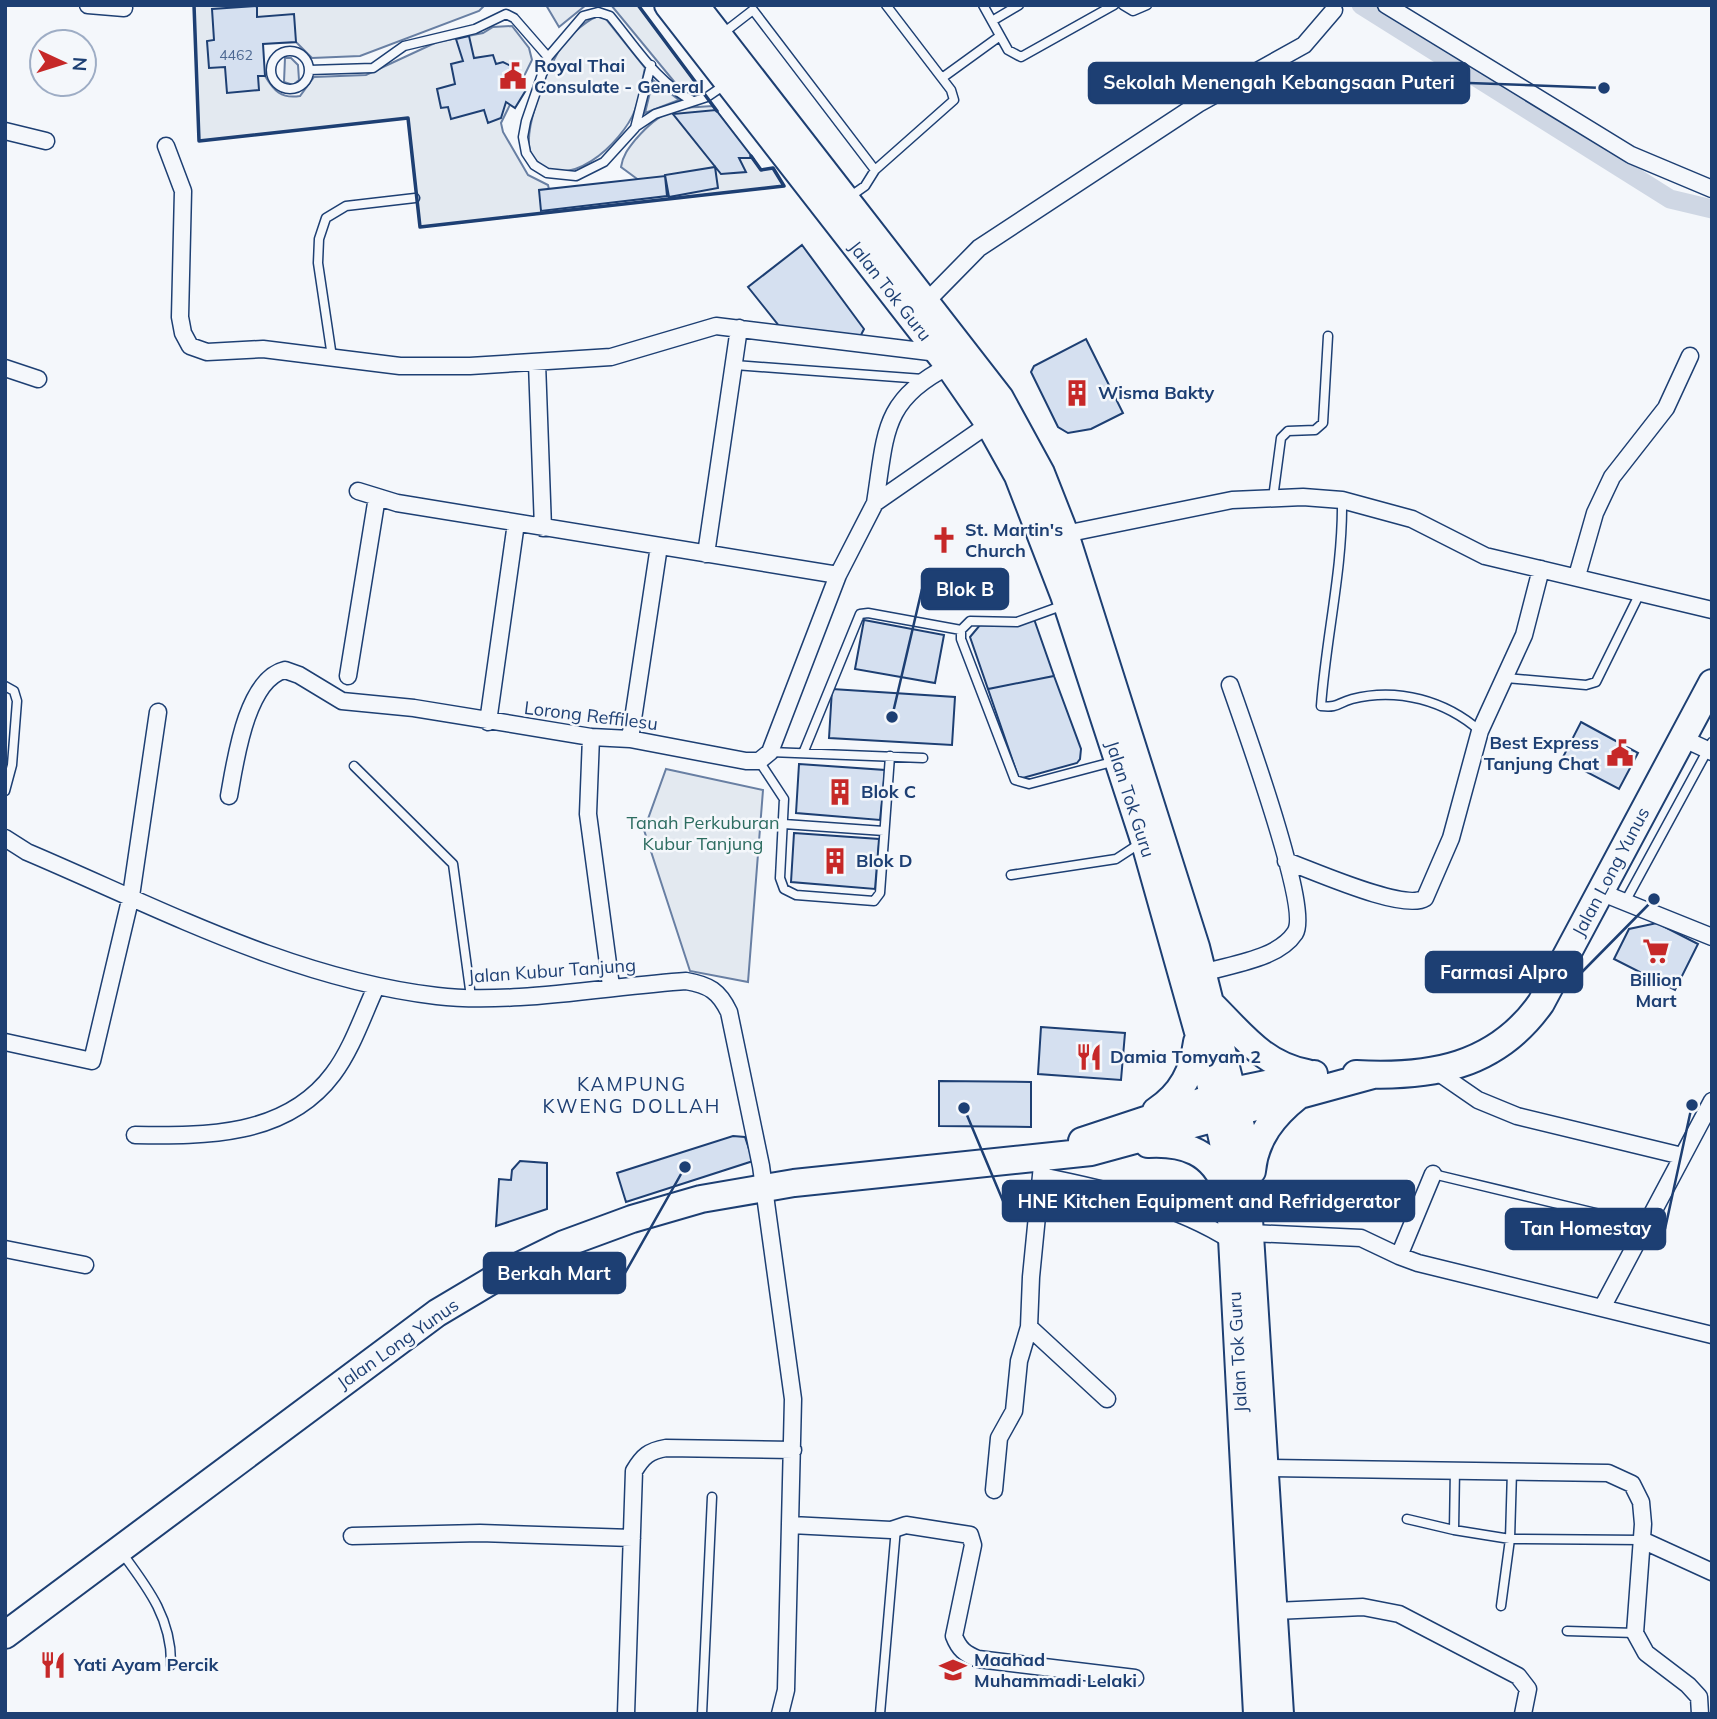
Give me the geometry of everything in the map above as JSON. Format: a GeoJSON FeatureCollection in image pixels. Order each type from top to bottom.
{"type":"FeatureCollection","features":[{"type":"Feature","properties":{"kind":"main road","name":"Jalan Tok Guru"},"geometry":{"type":"LineString","coordinates":[[668,5],[944,360],[989,424],[1018,476],[1067,604],[1144,840],[1203,1008],[1225,1103],[1244,1139],[1240,1198],[1256,1714]]}},
{"type":"Feature","properties":{"kind":"main road","name":"Jalan Tok Guru"},"geometry":{"type":"LineString","coordinates":[[695,5],[977,366],[1021,432],[1065,534],[1203,973],[1203,1008]]}},
{"type":"Feature","properties":{"kind":"main road","name":"Jalan Long Yunus"},"geometry":{"type":"LineString","coordinates":[[5,1635],[438,1313],[499,1276],[564,1244],[632,1219],[701,1199],[764,1187],[1048,1162],[1091,1152],[1126,1134],[1225,1103],[1308,1084],[1460,1065],[1485,1056],[1525,1025],[1541,1003],[1712,682]]}},
{"type":"Feature","properties":{"kind":"main road"},"geometry":{"type":"LineString","coordinates":[[1203,1008],[1247,1044],[1308,1084],[1269,1123],[1259,1143],[1240,1198]]}},
{"type":"Feature","properties":{"kind":"main road"},"geometry":{"type":"LineString","coordinates":[[1126,1134],[1172,1100],[1186,1081],[1195,1062],[1203,1008]]}},
{"type":"Feature","properties":{"kind":"main road"},"geometry":{"type":"LineString","coordinates":[[1126,1134],[1193,1149],[1207,1158],[1240,1198]]}},
{"type":"Feature","properties":{"kind":"main road","name":"Jalan Tok Guru"},"geometry":{"type":"LineString","coordinates":[[1242,1237],[1266,1468],[1280,1714]]}},
{"type":"Feature","properties":{"kind":"street"},"geometry":{"type":"LineString","coordinates":[[88,5],[124,8]]}},
{"type":"Feature","properties":{"kind":"street"},"geometry":{"type":"LineString","coordinates":[[1386,5],[1631,155],[1712,189]]}},
{"type":"Feature","properties":{"kind":"street"},"geometry":{"type":"LineString","coordinates":[[926,302],[979,248],[1198,104],[1304,46],[1334,10]]}},
{"type":"Feature","properties":{"kind":"street"},"geometry":{"type":"LineString","coordinates":[[5,131],[46,141]]}},
{"type":"Feature","properties":{"kind":"street"},"geometry":{"type":"LineString","coordinates":[[166,146],[183,191],[180,317],[183,334],[190,346],[207,352],[263,349],[400,366],[537,363],[611,358],[706,327],[739,328],[944,360]]}},
{"type":"Feature","properties":{"kind":"street"},"geometry":{"type":"LineString","coordinates":[[706,554],[739,328]]}},
{"type":"Feature","properties":{"kind":"street"},"geometry":{"type":"LineString","coordinates":[[1577,576],[1595,513],[1612,477],[1666,408],[1690,356]]}},
{"type":"Feature","properties":{"kind":"street"},"geometry":{"type":"LineString","coordinates":[[764,756],[838,575],[875,503],[888,426],[897,407],[944,360]]}},
{"type":"Feature","properties":{"kind":"street"},"geometry":{"type":"LineString","coordinates":[[537,363],[543,527]]}},
{"type":"Feature","properties":{"kind":"street"},"geometry":{"type":"LineString","coordinates":[[5,368],[38,379]]}},
{"type":"Feature","properties":{"kind":"street"},"geometry":{"type":"LineString","coordinates":[[875,503],[989,424]]}},
{"type":"Feature","properties":{"kind":"street"},"geometry":{"type":"LineString","coordinates":[[358,491],[377,497],[516,523],[838,575]]}},
{"type":"Feature","properties":{"kind":"street"},"geometry":{"type":"LineString","coordinates":[[348,676],[377,497]]}},
{"type":"Feature","properties":{"kind":"street"},"geometry":{"type":"LineString","coordinates":[[1065,534],[1232,500],[1342,500],[1412,519],[1485,556],[1712,610]]}},
{"type":"Feature","properties":{"kind":"street"},"geometry":{"type":"LineString","coordinates":[[488,722],[516,523]]}},
{"type":"Feature","properties":{"kind":"street"},"geometry":{"type":"LineString","coordinates":[[630,739],[659,546]]}},
{"type":"Feature","properties":{"kind":"street"},"geometry":{"type":"LineString","coordinates":[[1286,862],[1388,898],[1421,901],[1427,894],[1451,838],[1480,731],[1524,635],[1541,569]]}},
{"type":"Feature","properties":{"kind":"street","name":"Lorong Reffilesu"},"geometry":{"type":"LineString","coordinates":[[229,796],[249,712],[261,691],[278,672],[292,671],[342,701],[414,708],[592,737],[630,739],[764,756]]}},
{"type":"Feature","properties":{"kind":"street"},"geometry":{"type":"LineString","coordinates":[[1203,973],[1284,947],[1297,930],[1299,913],[1286,862],[1230,685]]}},
{"type":"Feature","properties":{"kind":"street"},"geometry":{"type":"LineString","coordinates":[[5,1042],[92,1061],[131,896],[158,712]]}},
{"type":"Feature","properties":{"kind":"street"},"geometry":{"type":"LineString","coordinates":[[592,737],[587,814],[611,986]]}},
{"type":"Feature","properties":{"kind":"street"},"geometry":{"type":"LineString","coordinates":[[1682,738],[1710,748]]}},
{"type":"Feature","properties":{"kind":"street","name":"Jalan Kubur Tanjung"},"geometry":{"type":"LineString","coordinates":[[5,838],[27,852],[244,944],[340,979],[439,997],[514,996],[686,981],[706,984],[721,995],[729,1012],[764,1187]]}},
{"type":"Feature","properties":{"kind":"street"},"geometry":{"type":"LineString","coordinates":[[1600,892],[1711,936]]}},
{"type":"Feature","properties":{"kind":"street"},"geometry":{"type":"LineString","coordinates":[[135,1135],[193,1136],[256,1128],[296,1108],[334,1073],[376,986]]}},
{"type":"Feature","properties":{"kind":"street"},"geometry":{"type":"LineString","coordinates":[[1433,1069],[1478,1100],[1517,1116],[1682,1156]]}},
{"type":"Feature","properties":{"kind":"street"},"geometry":{"type":"LineString","coordinates":[[1603,1306],[1712,1101]]}},
{"type":"Feature","properties":{"kind":"street"},"geometry":{"type":"LineString","coordinates":[[994,1490],[999,1438],[1014,1411],[1019,1361],[1029,1327],[1031,1277],[1048,1162],[1093,1187],[1181,1214],[1242,1237],[1361,1238],[1418,1263],[1603,1306],[1712,1335]]}},
{"type":"Feature","properties":{"kind":"street"},"geometry":{"type":"LineString","coordinates":[[1399,1256],[1433,1174]]}},
{"type":"Feature","properties":{"kind":"street"},"geometry":{"type":"LineString","coordinates":[[764,1187],[793,1399],[786,1690],[780,1714]]}},
{"type":"Feature","properties":{"kind":"street"},"geometry":{"type":"LineString","coordinates":[[5,1249],[85,1265]]}},
{"type":"Feature","properties":{"kind":"street"},"geometry":{"type":"LineString","coordinates":[[1029,1327],[1107,1399]]}},
{"type":"Feature","properties":{"kind":"street"},"geometry":{"type":"LineString","coordinates":[[626,1714],[634,1471],[642,1458],[651,1451],[666,1448],[793,1450]]}},
{"type":"Feature","properties":{"kind":"street"},"geometry":{"type":"LineString","coordinates":[[1266,1468],[1608,1473],[1632,1484],[1641,1502],[1642,1540],[1635,1633],[1646,1653],[1688,1685],[1699,1697],[1700,1714]]}},
{"type":"Feature","properties":{"kind":"street"},"geometry":{"type":"LineString","coordinates":[[791,1525],[896,1528],[906,1525],[967,1534],[972,1538],[955,1628],[958,1647],[967,1655],[978,1659],[1135,1678]]}},
{"type":"Feature","properties":{"kind":"street"},"geometry":{"type":"LineString","coordinates":[[352,1536],[480,1534],[632,1538]]}},
{"type":"Feature","properties":{"kind":"street"},"geometry":{"type":"LineString","coordinates":[[1642,1540],[1712,1572]]}},
{"type":"Feature","properties":{"kind":"street"},"geometry":{"type":"LineString","coordinates":[[1275,1611],[1363,1607],[1399,1614],[1518,1676],[1528,1689],[1523,1714]]}},
{"type":"Feature","properties":{"kind":"lane"},"geometry":{"type":"LineString","coordinates":[[846,199],[865,186],[875,170],[952,105],[954,95],[886,5]]}},
{"type":"Feature","properties":{"kind":"lane"},"geometry":{"type":"LineString","coordinates":[[983,5],[1011,54],[1021,57],[1114,5]]}},
{"type":"Feature","properties":{"kind":"lane"},"geometry":{"type":"LineString","coordinates":[[992,21],[1018,5]]}},
{"type":"Feature","properties":{"kind":"lane"},"geometry":{"type":"LineString","coordinates":[[1123,5],[1133,11],[1147,5]]}},
{"type":"Feature","properties":{"kind":"lane"},"geometry":{"type":"LineString","coordinates":[[719,36],[755,8],[875,170]]}},
{"type":"Feature","properties":{"kind":"lane"},"geometry":{"type":"LineString","coordinates":[[693,101],[676,93],[610,16],[598,12],[583,16],[548,57],[523,137],[526,153],[534,165],[547,173],[563,176],[589,172],[604,162],[635,128],[655,114],[707,97],[728,83]]}},
{"type":"Feature","properties":{"kind":"lane"},"geometry":{"type":"LineString","coordinates":[[309,70],[373,68],[404,46],[475,29],[501,14],[514,18],[548,57]]}},
{"type":"Feature","properties":{"kind":"lane"},"geometry":{"type":"LineString","coordinates":[[942,78],[1000,36]]}},
{"type":"Feature","properties":{"kind":"lane"},"geometry":{"type":"LineString","coordinates":[[293,52],[304,58],[309,70],[305,81],[290,89],[275,81],[271,70],[276,58],[293,52]]}},
{"type":"Feature","properties":{"kind":"lane"},"geometry":{"type":"LineString","coordinates":[[635,128],[651,65]]}},
{"type":"Feature","properties":{"kind":"lane"},"geometry":{"type":"LineString","coordinates":[[332,357],[318,263],[319,239],[326,218],[346,205],[415,198]]}},
{"type":"Feature","properties":{"kind":"lane"},"geometry":{"type":"LineString","coordinates":[[1273,498],[1281,438],[1288,431],[1315,430],[1323,423],[1328,336]]}},
{"type":"Feature","properties":{"kind":"lane"},"geometry":{"type":"LineString","coordinates":[[735,365],[923,379]]}},
{"type":"Feature","properties":{"kind":"lane"},"geometry":{"type":"LineString","coordinates":[[1342,500],[1337,581],[1325,646],[1321,706],[1336,708],[1350,699],[1407,696],[1439,704],[1462,715],[1480,731]]}},
{"type":"Feature","properties":{"kind":"lane"},"geometry":{"type":"LineString","coordinates":[[1506,678],[1586,685],[1596,682],[1640,593]]}},
{"type":"Feature","properties":{"kind":"lane"},"geometry":{"type":"LineString","coordinates":[[1067,604],[1017,622],[970,621],[961,630],[961,639],[1015,780],[1029,784],[1119,761]]}},
{"type":"Feature","properties":{"kind":"lane"},"geometry":{"type":"LineString","coordinates":[[804,751],[860,614],[868,612],[961,630]]}},
{"type":"Feature","properties":{"kind":"lane"},"geometry":{"type":"LineString","coordinates":[[5,687],[14,691],[17,701],[12,765],[5,791]]}},
{"type":"Feature","properties":{"kind":"lane"},"geometry":{"type":"LineString","coordinates":[[1625,902],[1710,748]]}},
{"type":"Feature","properties":{"kind":"lane"},"geometry":{"type":"LineString","coordinates":[[890,756],[880,893],[877,900],[789,893],[780,878],[784,799],[764,756],[804,751],[890,756],[923,758]]}},
{"type":"Feature","properties":{"kind":"lane"},"geometry":{"type":"LineString","coordinates":[[354,766],[453,864],[471,997]]}},
{"type":"Feature","properties":{"kind":"lane"},"geometry":{"type":"LineString","coordinates":[[784,824],[884,831]]}},
{"type":"Feature","properties":{"kind":"lane"},"geometry":{"type":"LineString","coordinates":[[1011,875],[1116,859],[1144,840]]}},
{"type":"Feature","properties":{"kind":"lane"},"geometry":{"type":"LineString","coordinates":[[1433,1174],[1646,1224]]}},
{"type":"Feature","properties":{"kind":"lane"},"geometry":{"type":"LineString","coordinates":[[1454,1530],[1455,1469]]}},
{"type":"Feature","properties":{"kind":"lane"},"geometry":{"type":"LineString","coordinates":[[1501,1606],[1510,1539],[1512,1471]]}},
{"type":"Feature","properties":{"kind":"lane"},"geometry":{"type":"LineString","coordinates":[[702,1714],[712,1497]]}},
{"type":"Feature","properties":{"kind":"lane"},"geometry":{"type":"LineString","coordinates":[[1407,1519],[1510,1539],[1642,1540]]}},
{"type":"Feature","properties":{"kind":"lane"},"geometry":{"type":"LineString","coordinates":[[880,1714],[896,1528]]}},
{"type":"Feature","properties":{"kind":"lane"},"geometry":{"type":"LineString","coordinates":[[119,1549],[155,1596],[168,1630],[171,1665]]}},
{"type":"Feature","properties":{"kind":"lane"},"geometry":{"type":"LineString","coordinates":[[1567,1631],[1635,1633]]}},
{"type":"Feature","properties":{"kind":"green space"},"geometry":{"type":"Polygon","coordinates":[[[194,5],[485,5],[479,11],[360,56],[312,58],[296,42],[245,43],[258,76],[265,76],[279,93],[293,97],[300,96],[314,77],[366,75],[437,42],[483,33],[493,27],[512,26],[529,48],[532,60],[501,123],[503,132],[528,175],[548,185],[554,212],[420,227],[408,118],[199,141],[194,5]]]}},
{"type":"Feature","properties":{"kind":"green space"},"geometry":{"type":"Polygon","coordinates":[[[546,5],[586,5],[559,27],[546,5]]]}},
{"type":"Feature","properties":{"kind":"green space"},"geometry":{"type":"Polygon","coordinates":[[[611,5],[638,5],[701,90],[681,90],[611,5]]]}},
{"type":"Feature","properties":{"kind":"green space"},"geometry":{"type":"Polygon","coordinates":[[[598,16],[605,18],[645,68],[637,105],[618,137],[592,161],[576,169],[561,171],[546,168],[533,157],[529,136],[540,92],[563,44],[580,27],[598,16]]]}},
{"type":"Feature","properties":{"kind":"green space"},"geometry":{"type":"Polygon","coordinates":[[[285,58],[291,58],[298,65],[299,80],[293,85],[284,82],[285,58]]]}},
{"type":"Feature","properties":{"kind":"green space"},"geometry":{"type":"Polygon","coordinates":[[[653,80],[679,100],[645,113],[653,80]]]}},
{"type":"Feature","properties":{"kind":"green space"},"geometry":{"type":"Polygon","coordinates":[[[713,106],[761,170],[773,168],[784,186],[676,198],[644,184],[621,167],[633,143],[654,121],[678,109],[713,106]]]}},
{"type":"Feature","properties":{"kind":"green space","name":"Tanah Perkuburan Kubur Tanjung"},"geometry":{"type":"Polygon","coordinates":[[[666,769],[763,790],[748,982],[690,971],[644,830],[666,769]]]}},
{"type":"Feature","properties":{"kind":"building"},"geometry":{"type":"Polygon","coordinates":[[[257,6],[257,17],[294,14],[296,42],[263,44],[265,76],[258,76],[259,90],[227,93],[225,67],[209,68],[207,41],[214,40],[212,9],[257,6]]]}},
{"type":"Feature","properties":{"kind":"building"},"geometry":{"type":"Polygon","coordinates":[[[469,36],[474,58],[493,55],[496,64],[503,62],[517,69],[512,82],[526,90],[515,108],[506,102],[501,118],[488,123],[484,110],[451,119],[448,107],[441,108],[437,89],[455,84],[451,64],[463,61],[456,39],[469,36]]]}},
{"type":"Feature","properties":{"kind":"building"},"geometry":{"type":"Polygon","coordinates":[[[716,110],[753,158],[739,158],[746,172],[721,174],[673,114],[716,110]]]}},
{"type":"Feature","properties":{"kind":"building"},"geometry":{"type":"Polygon","coordinates":[[[715,167],[718,188],[669,197],[665,175],[715,167]]]}},
{"type":"Feature","properties":{"kind":"building"},"geometry":{"type":"Polygon","coordinates":[[[665,176],[667,196],[541,211],[539,190],[665,176]]]}},
{"type":"Feature","properties":{"kind":"building"},"geometry":{"type":"Polygon","coordinates":[[[802,245],[864,329],[860,337],[780,327],[748,287],[802,245]]]}},
{"type":"Feature","properties":{"kind":"building","name":"Wisma Bakty"},"geometry":{"type":"Polygon","coordinates":[[[1086,339],[1123,413],[1091,429],[1068,433],[1058,427],[1031,372],[1034,366],[1086,339]]]}},
{"type":"Feature","properties":{"kind":"building"},"geometry":{"type":"Polygon","coordinates":[[[1034,619],[1054,676],[988,689],[970,637],[980,625],[1016,626],[1034,619]]]}},
{"type":"Feature","properties":{"kind":"building"},"geometry":{"type":"Polygon","coordinates":[[[864,620],[944,635],[935,683],[855,669],[864,620]]]}},
{"type":"Feature","properties":{"kind":"building"},"geometry":{"type":"Polygon","coordinates":[[[1054,676],[1081,749],[1080,759],[1077,763],[1019,779],[988,689],[1054,676]]]}},
{"type":"Feature","properties":{"kind":"building"},"geometry":{"type":"Polygon","coordinates":[[[832,689],[955,697],[952,745],[829,738],[832,689]]]}},
{"type":"Feature","properties":{"kind":"building"},"geometry":{"type":"Polygon","coordinates":[[[1581,722],[1638,753],[1619,789],[1562,759],[1581,722]]]}},
{"type":"Feature","properties":{"kind":"building","name":"Blok C"},"geometry":{"type":"Polygon","coordinates":[[[799,764],[885,770],[880,820],[796,813],[799,764]]]}},
{"type":"Feature","properties":{"kind":"building","name":"Blok D"},"geometry":{"type":"Polygon","coordinates":[[[794,833],[879,839],[875,889],[791,882],[794,833]]]}},
{"type":"Feature","properties":{"kind":"building","name":"Billion Mart"},"geometry":{"type":"Polygon","coordinates":[[[1657,923],[1698,944],[1675,990],[1614,959],[1629,929],[1657,923]]]}},
{"type":"Feature","properties":{"kind":"building"},"geometry":{"type":"Polygon","coordinates":[[[1041,1027],[1125,1033],[1121,1080],[1038,1074],[1041,1027]]]}},
{"type":"Feature","properties":{"kind":"building"},"geometry":{"type":"Polygon","coordinates":[[[939,1081],[1031,1082],[1031,1127],[939,1126],[939,1081]]]}},
{"type":"Feature","properties":{"kind":"building"},"geometry":{"type":"Polygon","coordinates":[[[733,1136],[745,1137],[753,1161],[626,1202],[617,1173],[733,1136]]]}},
{"type":"Feature","properties":{"kind":"building"},"geometry":{"type":"Polygon","coordinates":[[[520,1161],[547,1163],[547,1209],[496,1226],[499,1179],[511,1180],[512,1170],[520,1161]]]}},
{"type":"Feature","properties":{"kind":"waterway"},"geometry":{"type":"LineString","coordinates":[[1361,5],[1670,199],[1712,209]]}},
{"type":"Feature","properties":{"kind":"wall"},"geometry":{"type":"LineString","coordinates":[[194,5],[199,141],[408,118],[420,227],[784,186],[773,168],[761,170],[751,156]]}},
{"type":"Feature","properties":{"kind":"wall"},"geometry":{"type":"LineString","coordinates":[[638,5],[717,111]]}},
{"type":"Feature","properties":{"kind":"place","name":"Royal Thai Consulate - General"},"geometry":{"type":"Point","coordinates":[513,76]}},
{"type":"Feature","properties":{"kind":"place","name":"Sekolah Menengah Kebangsaan Puteri"},"geometry":{"type":"Point","coordinates":[1604,88]}},
{"type":"Feature","properties":{"kind":"place","name":"Wisma Bakty"},"geometry":{"type":"Point","coordinates":[1077,393]}},
{"type":"Feature","properties":{"kind":"place","name":"St. Martin's Church"},"geometry":{"type":"Point","coordinates":[944,540]}},
{"type":"Feature","properties":{"kind":"place","name":"Blok B"},"geometry":{"type":"Point","coordinates":[892,717]}},
{"type":"Feature","properties":{"kind":"place","name":"Best Express Tanjung Chat"},"geometry":{"type":"Point","coordinates":[1620,753]}},
{"type":"Feature","properties":{"kind":"place","name":"Blok C"},"geometry":{"type":"Point","coordinates":[840,792]}},
{"type":"Feature","properties":{"kind":"place","name":"Blok D"},"geometry":{"type":"Point","coordinates":[835,861]}},
{"type":"Feature","properties":{"kind":"place","name":"Farmasi Alpro"},"geometry":{"type":"Point","coordinates":[1654,899]}},
{"type":"Feature","properties":{"kind":"place","name":"Billion Mart"},"geometry":{"type":"Point","coordinates":[1656,951]}},
{"type":"Feature","properties":{"kind":"place","name":"Damia Tomyam 2"},"geometry":{"type":"Point","coordinates":[1089,1057]}},
{"type":"Feature","properties":{"kind":"place","name":"Tan Homestay"},"geometry":{"type":"Point","coordinates":[1692,1105]}},
{"type":"Feature","properties":{"kind":"place","name":"HNE Kitchen Equipment and Refridgerator"},"geometry":{"type":"Point","coordinates":[964,1108]}},
{"type":"Feature","properties":{"kind":"place","name":"Berkah Mart"},"geometry":{"type":"Point","coordinates":[685,1167]}},
{"type":"Feature","properties":{"kind":"place","name":"Yati Ayam Percik"},"geometry":{"type":"Point","coordinates":[53,1665]}},
{"type":"Feature","properties":{"kind":"place","name":"Maahad Muhammadi Lelaki"},"geometry":{"type":"Point","coordinates":[953,1670]}},
{"type":"Feature","properties":{"kind":"district","name":"KAMPUNG KWENG DOLLAH"},"geometry":{"type":"Point","coordinates":[632,1095]}}]}
